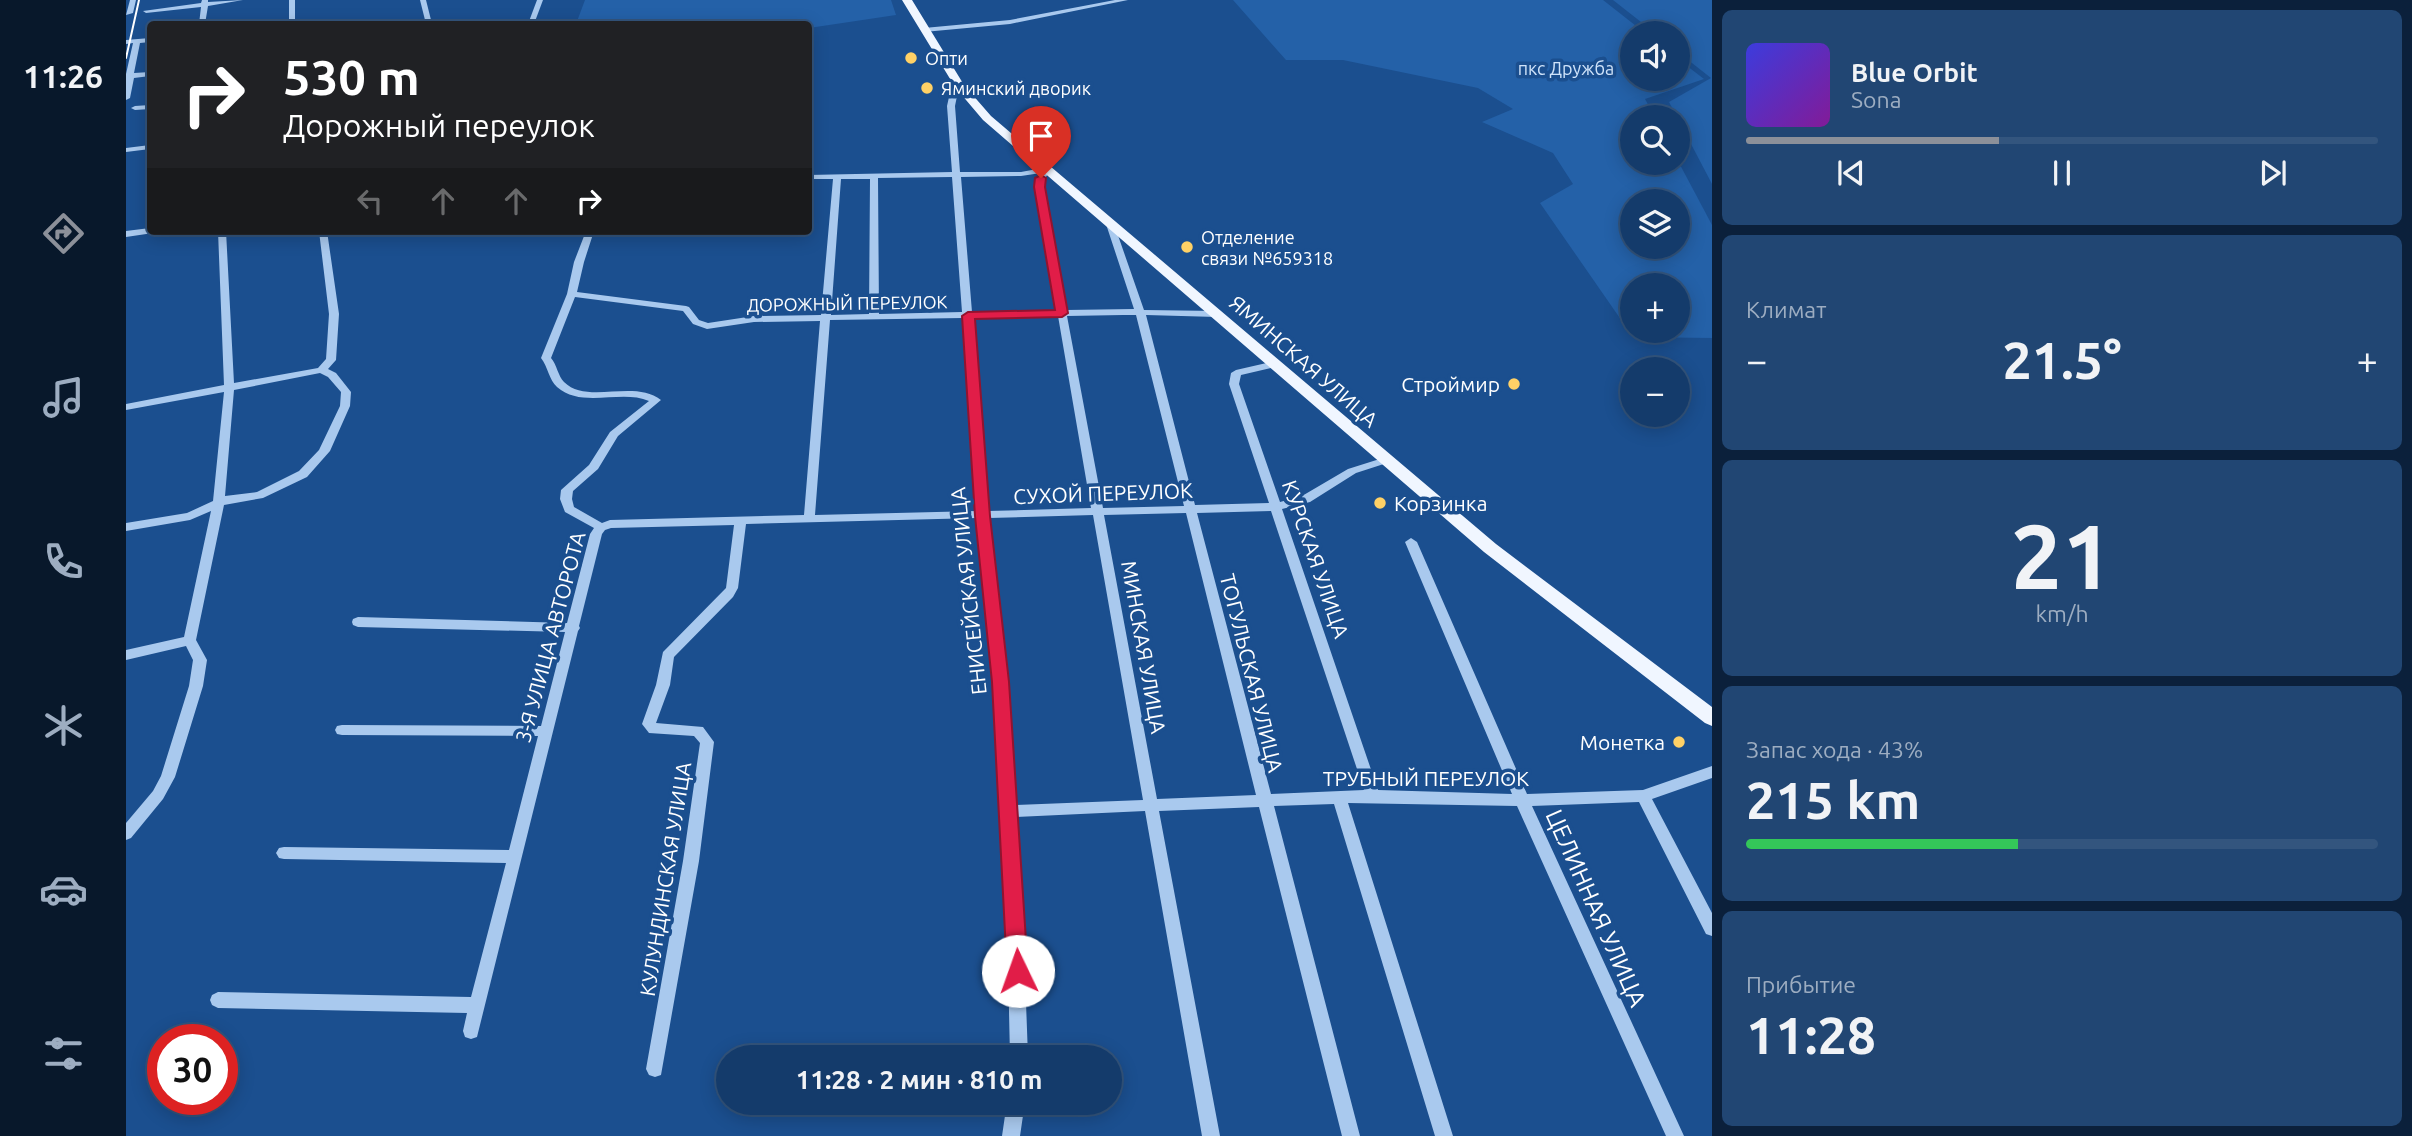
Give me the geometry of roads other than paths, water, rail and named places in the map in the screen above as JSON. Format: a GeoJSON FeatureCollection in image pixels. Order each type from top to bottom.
{"type":"FeatureCollection","features":[{"type":"Feature","properties":{"kind":"main road","name":"ЯМИНСКАЯ УЛИЦА"},"geometry":{"type":"LineString","coordinates":[[907,0],[956,81],[987,118],[1490,548],[1712,718]]}},
{"type":"Feature","properties":{"kind":"street"},"geometry":{"type":"LineString","coordinates":[[128,13],[133,0]]}},
{"type":"Feature","properties":{"kind":"street"},"geometry":{"type":"LineString","coordinates":[[146,11],[240,0]]}},
{"type":"Feature","properties":{"kind":"street"},"geometry":{"type":"LineString","coordinates":[[292,0],[292,21]]}},
{"type":"Feature","properties":{"kind":"street"},"geometry":{"type":"LineString","coordinates":[[423,0],[428,21]]}},
{"type":"Feature","properties":{"kind":"street"},"geometry":{"type":"LineString","coordinates":[[532,21],[540,0]]}},
{"type":"Feature","properties":{"kind":"street"},"geometry":{"type":"LineString","coordinates":[[1086,8],[1099,0]]}},
{"type":"Feature","properties":{"kind":"street"},"geometry":{"type":"LineString","coordinates":[[924,30],[1010,22],[1125,0]]}},
{"type":"Feature","properties":{"kind":"street"},"geometry":{"type":"LineString","coordinates":[[202,21],[205,3]]}},
{"type":"Feature","properties":{"kind":"street"},"geometry":{"type":"LineString","coordinates":[[126,42],[147,40]]}},
{"type":"Feature","properties":{"kind":"street"},"geometry":{"type":"LineString","coordinates":[[126,98],[128,76],[137,41]]}},
{"type":"Feature","properties":{"kind":"street"},"geometry":{"type":"LineString","coordinates":[[128,76],[147,74]]}},
{"type":"Feature","properties":{"kind":"street","name":"ЕНИСЕЙСКАЯ УЛИЦА"},"geometry":{"type":"LineString","coordinates":[[956,81],[951,106],[983,516],[1000,682],[1018,971],[1019,1045]]}},
{"type":"Feature","properties":{"kind":"street"},"geometry":{"type":"LineString","coordinates":[[135,108],[147,107]]}},
{"type":"Feature","properties":{"kind":"street"},"geometry":{"type":"LineString","coordinates":[[126,150],[147,147]]}},
{"type":"Feature","properties":{"kind":"street"},"geometry":{"type":"LineString","coordinates":[[812,177],[1028,174],[1048,169]]}},
{"type":"Feature","properties":{"kind":"street","name":"МИНСКАЯ УЛИЦА"},"geometry":{"type":"LineString","coordinates":[[1048,169],[1041,178],[1039,187],[1211,1136]]}},
{"type":"Feature","properties":{"kind":"street"},"geometry":{"type":"LineString","coordinates":[[874,176],[874,317]]}},
{"type":"Feature","properties":{"kind":"street"},"geometry":{"type":"LineString","coordinates":[[809,520],[837,177]]}},
{"type":"Feature","properties":{"kind":"street","name":"ТОГУЛЬСКАЯ УЛИЦА"},"geometry":{"type":"LineString","coordinates":[[1109,221],[1140,313],[1350,1136]]}},
{"type":"Feature","properties":{"kind":"street"},"geometry":{"type":"LineString","coordinates":[[126,234],[147,231]]}},
{"type":"Feature","properties":{"kind":"street"},"geometry":{"type":"LineString","coordinates":[[126,834],[158,795],[168,777],[197,686],[200,660],[190,640],[219,502],[229,389],[222,235]]}},
{"type":"Feature","properties":{"kind":"street"},"geometry":{"type":"LineString","coordinates":[[321,370],[331,360],[334,325],[323,235]]}},
{"type":"Feature","properties":{"kind":"street","name":"3-Я УЛИЦА АВТОРОТА"},"geometry":{"type":"LineString","coordinates":[[471,1031],[596,534],[601,527],[569,509],[565,499],[567,490],[594,467],[614,435],[654,405],[656,400],[642,395],[581,393],[559,384],[546,354],[572,294],[589,235]]}},
{"type":"Feature","properties":{"kind":"street","name":"ДОРОЖНЫЙ ПЕРЕУЛОК"},"geometry":{"type":"LineString","coordinates":[[572,294],[686,309],[696,322],[707,326],[754,319],[1062,313],[1217,314]]}},
{"type":"Feature","properties":{"kind":"street","name":"КУРСКАЯ УЛИЦА"},"geometry":{"type":"LineString","coordinates":[[1275,364],[1236,373],[1233,379],[1373,796]]}},
{"type":"Feature","properties":{"kind":"street"},"geometry":{"type":"LineString","coordinates":[[126,407],[321,370],[329,373],[344,389],[345,406],[317,461],[303,474],[253,497],[219,502],[190,516],[126,527]]}},
{"type":"Feature","properties":{"kind":"street","name":"СУХОЙ ПЕРЕУЛОК"},"geometry":{"type":"LineString","coordinates":[[601,527],[610,524],[1277,507],[1306,499],[1352,471],[1386,460]]}},
{"type":"Feature","properties":{"kind":"street","name":"КУЛУНДИНСКАЯ УЛИЦА"},"geometry":{"type":"LineString","coordinates":[[655,1069],[691,861],[707,742],[698,732],[654,729],[649,724],[663,685],[668,655],[732,588],[740,522]]}},
{"type":"Feature","properties":{"kind":"street","name":"ЦЕЛИННАЯ УЛИЦА"},"geometry":{"type":"LineString","coordinates":[[1411,542],[1522,800],[1675,1136]]}},
{"type":"Feature","properties":{"kind":"street"},"geometry":{"type":"LineString","coordinates":[[358,622],[574,628]]}},
{"type":"Feature","properties":{"kind":"street"},"geometry":{"type":"LineString","coordinates":[[126,655],[190,640]]}},
{"type":"Feature","properties":{"kind":"street"},"geometry":{"type":"LineString","coordinates":[[342,730],[547,731]]}},
{"type":"Feature","properties":{"kind":"street","name":"ТРУБНЫЙ ПЕРЕУЛОК"},"geometry":{"type":"LineString","coordinates":[[1009,811],[1373,796],[1522,800],[1643,796],[1712,772]]}},
{"type":"Feature","properties":{"kind":"street"},"geometry":{"type":"LineString","coordinates":[[1643,796],[1712,929]]}},
{"type":"Feature","properties":{"kind":"street"},"geometry":{"type":"LineString","coordinates":[[1339,797],[1444,1136]]}},
{"type":"Feature","properties":{"kind":"street"},"geometry":{"type":"LineString","coordinates":[[284,853],[515,857]]}},
{"type":"Feature","properties":{"kind":"street"},"geometry":{"type":"LineString","coordinates":[[218,1000],[478,1005]]}},
{"type":"Feature","properties":{"kind":"street"},"geometry":{"type":"LineString","coordinates":[[1011,1136],[1014,1115]]}},
{"type":"Feature","properties":{"kind":"tram line"},"geometry":{"type":"LineString","coordinates":[[126,58],[139,0]]}},
{"type":"Feature","properties":{"kind":"place","name":"Опти"},"geometry":{"type":"Point","coordinates":[911,58]}},
{"type":"Feature","properties":{"kind":"place","name":"Яминский дворик"},"geometry":{"type":"Point","coordinates":[927,88]}},
{"type":"Feature","properties":{"kind":"place","name":"Отделение связи №659318"},"geometry":{"type":"Point","coordinates":[1187,247]}},
{"type":"Feature","properties":{"kind":"place","name":"Строймир"},"geometry":{"type":"Point","coordinates":[1514,384]}},
{"type":"Feature","properties":{"kind":"place","name":"Корзинка"},"geometry":{"type":"Point","coordinates":[1380,503]}},
{"type":"Feature","properties":{"kind":"place","name":"Монетка"},"geometry":{"type":"Point","coordinates":[1679,742]}},
{"type":"Feature","properties":{"kind":"park label","name":"пкс Дружба"},"geometry":{"type":"Point","coordinates":[1566,68]}}]}
